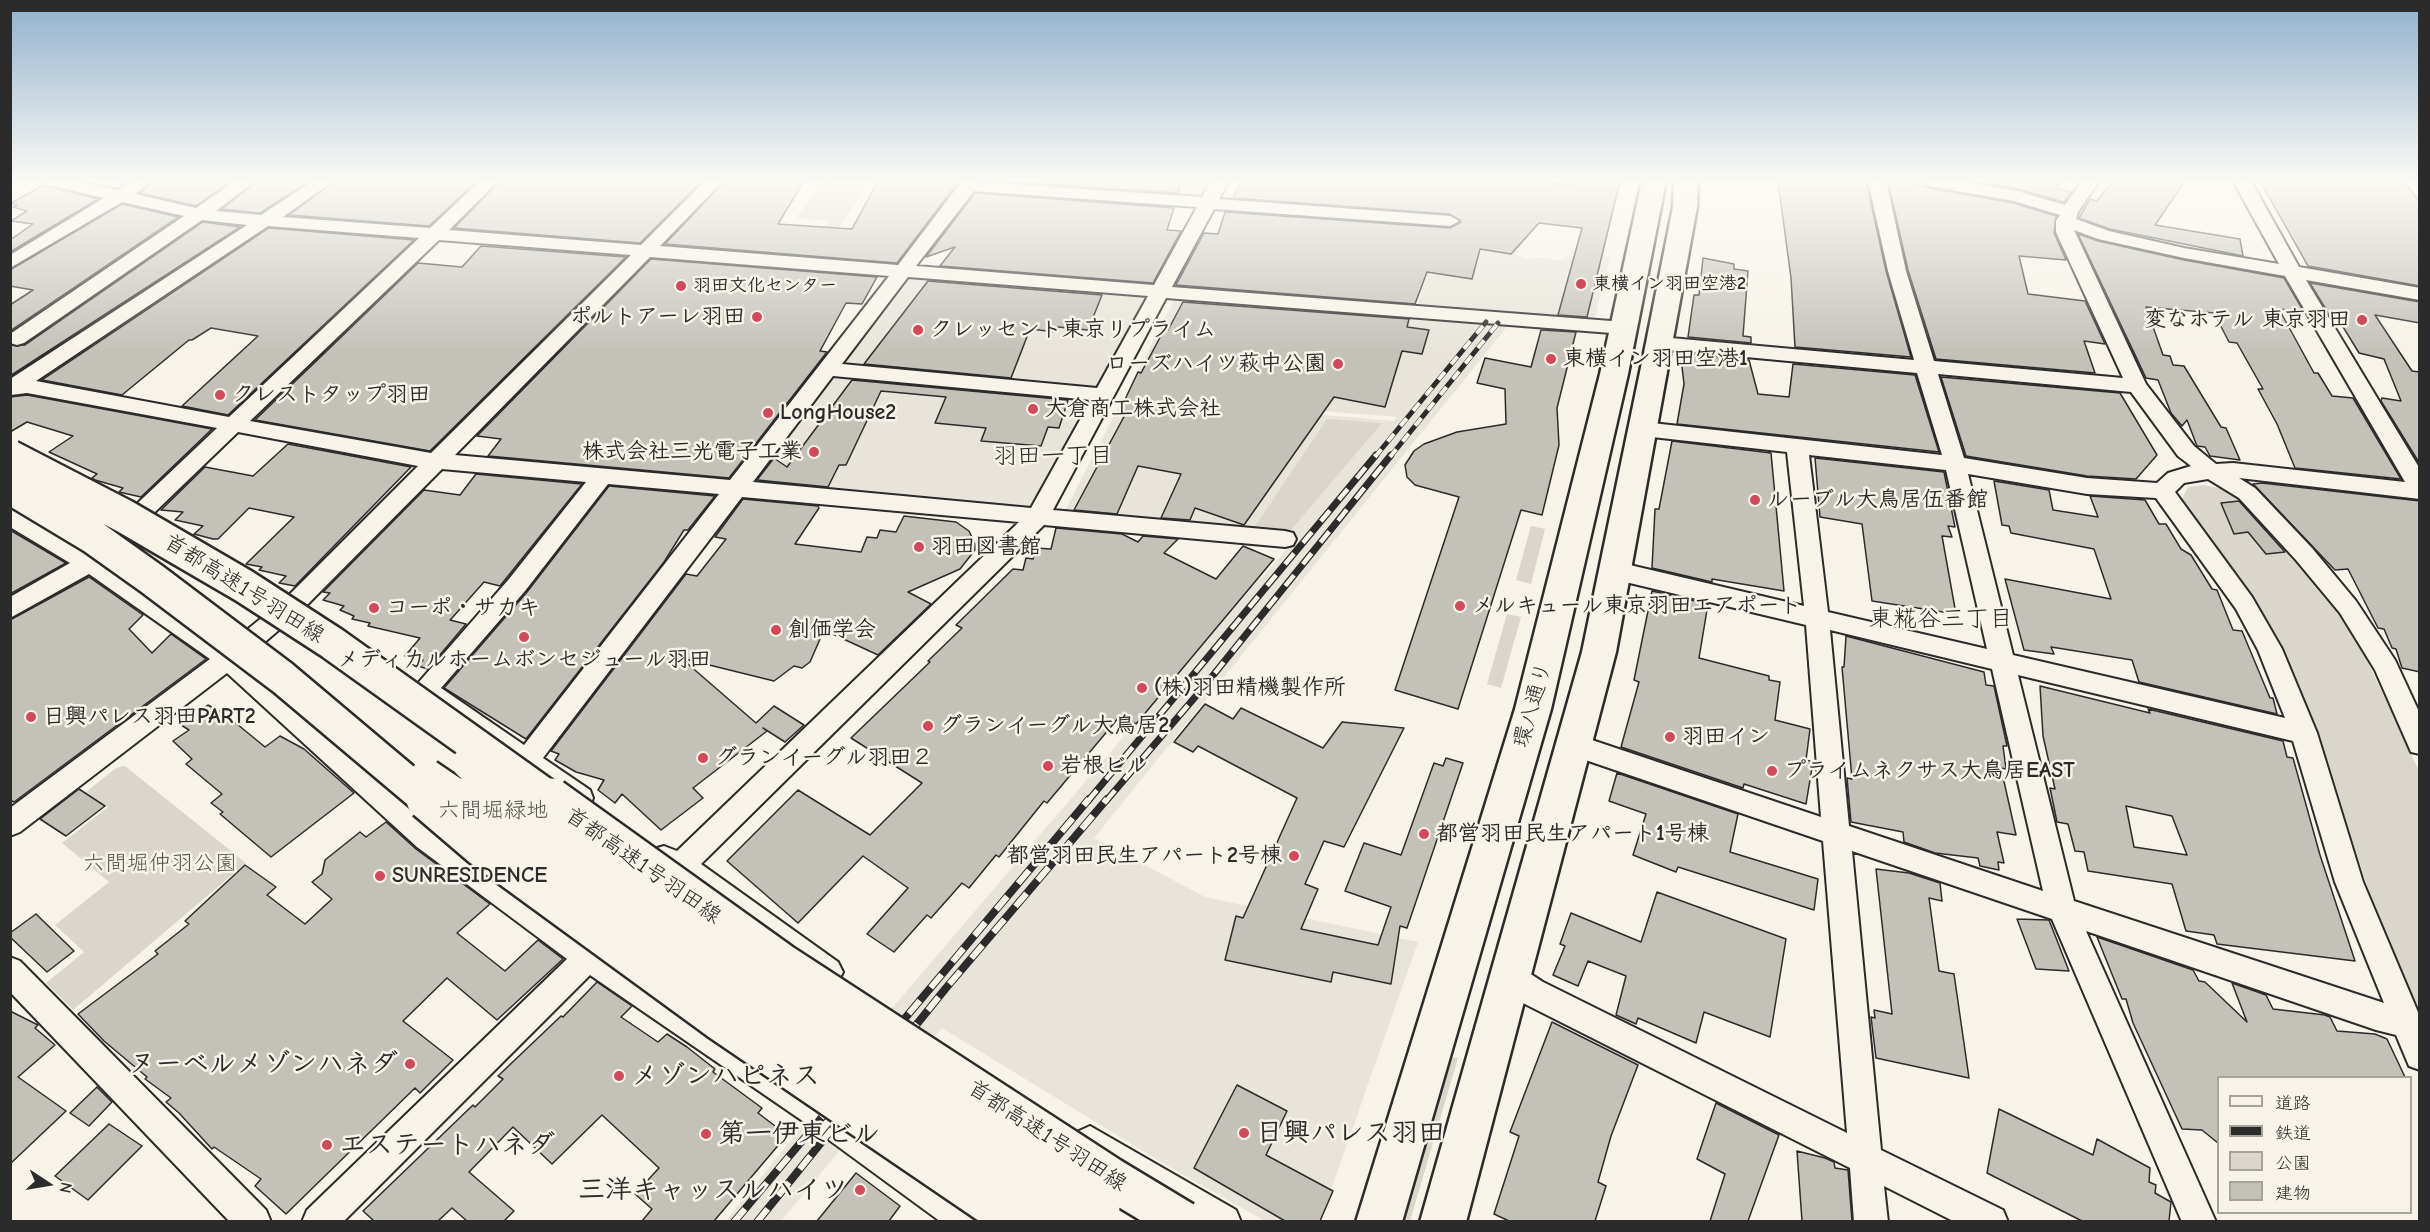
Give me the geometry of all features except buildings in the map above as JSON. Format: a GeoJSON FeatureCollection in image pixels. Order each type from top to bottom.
{"type":"FeatureCollection","features":[{"type":"Feature","properties":{"kind":"highway","name":"環八通り"},"geometry":{"type":"LineString","coordinates":[[1379,1221],[1533,709],[1624,328],[1642,238]]}},
{"type":"Feature","properties":{"kind":"highway"},"geometry":{"type":"LineString","coordinates":[[1443,1221],[1512,979],[1575,745],[1617,571],[1679,238]]}},
{"type":"Feature","properties":{"kind":"highway","name":"首都高速1号羽田線"},"geometry":{"type":"LineString","coordinates":[[10,457],[124,516],[244,586],[332,643],[782,964],[1110,1178],[1183,1221]]}},
{"type":"Feature","properties":{"kind":"highway","name":"首都高速1号羽田線"},"geometry":{"type":"LineString","coordinates":[[10,487],[93,537],[152,579],[283,678],[482,846],[719,1019],[1017,1221]]}},
{"type":"Feature","properties":{"kind":"highway"},"geometry":{"type":"LineString","coordinates":[[332,643],[526,813],[1097,1216]]}},
{"type":"Feature","properties":{"kind":"highway"},"geometry":{"type":"LineString","coordinates":[[283,678],[506,829],[739,998],[1097,1216]]}},
{"type":"Feature","properties":{"kind":"street"},"geometry":{"type":"LineString","coordinates":[[10,263],[50,238]]}},
{"type":"Feature","properties":{"kind":"street"},"geometry":{"type":"LineString","coordinates":[[14,338],[162,238]]}},
{"type":"Feature","properties":{"kind":"street"},"geometry":{"type":"LineString","coordinates":[[12,388],[236,238]]}},
{"type":"Feature","properties":{"kind":"street"},"geometry":{"type":"LineString","coordinates":[[10,609],[88,563],[428,238]]}},
{"type":"Feature","properties":{"kind":"street"},"geometry":{"type":"LineString","coordinates":[[486,238],[1624,328]]}},
{"type":"Feature","properties":{"kind":"street"},"geometry":{"type":"LineString","coordinates":[[10,824],[228,659],[293,605],[659,238]]}},
{"type":"Feature","properties":{"kind":"street"},"geometry":{"type":"LineString","coordinates":[[527,760],[926,238]]}},
{"type":"Feature","properties":{"kind":"street"},"geometry":{"type":"LineString","coordinates":[[319,1221],[589,958],[679,864],[1037,518],[1189,238]]}},
{"type":"Feature","properties":{"kind":"street"},"geometry":{"type":"LineString","coordinates":[[1890,238],[1897,271],[1928,367],[1955,464],[2062,910],[2199,1221]]}},
{"type":"Feature","properties":{"kind":"street"},"geometry":{"type":"LineString","coordinates":[[2068,238],[2137,386],[2186,451],[2211,471],[2247,494],[2304,554],[2355,616],[2386,667],[2420,744]]}},
{"type":"Feature","properties":{"kind":"street"},"geometry":{"type":"LineString","coordinates":[[2120,238],[2184,253],[2420,294]]}},
{"type":"Feature","properties":{"kind":"street"},"geometry":{"type":"LineString","coordinates":[[2274,238],[2420,490]]}},
{"type":"Feature","properties":{"kind":"street"},"geometry":{"type":"LineString","coordinates":[[14,338],[78,343]]}},
{"type":"Feature","properties":{"kind":"street"},"geometry":{"type":"LineString","coordinates":[[1660,343],[2137,386]]}},
{"type":"Feature","properties":{"kind":"street"},"geometry":{"type":"LineString","coordinates":[[826,369],[1102,395]]}},
{"type":"Feature","properties":{"kind":"street"},"geometry":{"type":"LineString","coordinates":[[12,388],[27,386],[232,426],[439,461],[1037,518],[1285,539]]}},
{"type":"Feature","properties":{"kind":"street"},"geometry":{"type":"LineString","coordinates":[[1643,429],[1955,464],[2087,486],[2162,491],[2176,478],[2211,471],[2233,470],[2420,490]]}},
{"type":"Feature","properties":{"kind":"street"},"geometry":{"type":"LineString","coordinates":[[1797,448],[1817,617],[1871,1221]]}},
{"type":"Feature","properties":{"kind":"street"},"geometry":{"type":"LineString","coordinates":[[10,451],[138,515],[293,605],[425,690],[661,857],[679,864],[879,1008]]}},
{"type":"Feature","properties":{"kind":"street"},"geometry":{"type":"LineString","coordinates":[[425,690],[517,585],[603,476]]}},
{"type":"Feature","properties":{"kind":"street"},"geometry":{"type":"LineString","coordinates":[[2162,491],[2260,627],[2304,733],[2349,882],[2420,1055]]}},
{"type":"Feature","properties":{"kind":"street"},"geometry":{"type":"LineString","coordinates":[[10,516],[116,579],[228,659],[428,839],[589,958],[821,1116],[966,1220]]}},
{"type":"Feature","properties":{"kind":"street"},"geometry":{"type":"LineString","coordinates":[[1617,571],[2304,733]]}},
{"type":"Feature","properties":{"kind":"street"},"geometry":{"type":"LineString","coordinates":[[1575,745],[1835,835],[2376,1016],[2405,1022]]}},
{"type":"Feature","properties":{"kind":"street"},"geometry":{"type":"LineString","coordinates":[[10,971],[255,1221]]}},
{"type":"Feature","properties":{"kind":"street"},"geometry":{"type":"LineString","coordinates":[[1512,979],[1532,992],[1991,1221]]}},
{"type":"Feature","properties":{"kind":"street"},"geometry":{"type":"LineString","coordinates":[[936,1054],[1224,1221]]}},
{"type":"Feature","properties":{"kind":"shaded area"},"geometry":{"type":"Polygon","coordinates":[[[1439,238],[1528,238],[1515,254],[1527,259],[1537,257],[1561,261],[1571,250],[1610,257],[1594,321],[1417,306],[1439,238]]]}},
{"type":"Feature","properties":{"kind":"shaded area"},"geometry":{"type":"Polygon","coordinates":[[[913,276],[1142,293],[1148,299],[1097,391],[846,367],[840,363],[905,279],[913,276]]]}},
{"type":"Feature","properties":{"kind":"shaded area"},"geometry":{"type":"Polygon","coordinates":[[[1175,298],[1510,323],[1094,838],[1205,897],[1418,942],[1320,1221],[1265,1221],[1164,1164],[942,1028],[781,1221],[725,1222],[888,1013],[1259,578],[1261,579],[1298,536],[1063,515],[1123,398],[1393,421],[1397,417],[1126,395],[1175,298]]]}},
{"type":"Feature","properties":{"kind":"shaded area"},"geometry":{"type":"Polygon","coordinates":[[[827,372],[1092,397],[1031,512],[746,487],[827,372]]]}},
{"type":"Feature","properties":{"kind":"green space"},"geometry":{"type":"Polygon","coordinates":[[[819,238],[832,238],[822,254],[810,253],[819,238]]]}},
{"type":"Feature","properties":{"kind":"green space"},"geometry":{"type":"Polygon","coordinates":[[[1327,419],[1382,423],[1290,531],[1254,528],[1327,419]]]}},
{"type":"Feature","properties":{"kind":"green space"},"geometry":{"type":"Polygon","coordinates":[[[2204,485],[2224,489],[2244,502],[2350,624],[2420,773],[2419,1027],[2395,971],[2320,742],[2280,645],[2182,499],[2188,487],[2204,485]]]}},
{"type":"Feature","properties":{"kind":"green space"},"geometry":{"type":"Polygon","coordinates":[[[1531,526],[1545,529],[1531,584],[1516,580],[1531,526]]]}},
{"type":"Feature","properties":{"kind":"green space"},"geometry":{"type":"Polygon","coordinates":[[[1507,614],[1521,617],[1501,688],[1487,684],[1507,614]]]}},
{"type":"Feature","properties":{"kind":"green space","name":"六間堀仲羽公園"},"geometry":{"type":"Polygon","coordinates":[[[125,766],[246,863],[73,1010],[46,983],[84,952],[55,925],[109,882],[62,843],[108,807],[86,792],[116,768],[125,766]]]}},
{"type":"Feature","properties":{"kind":"green space"},"geometry":{"type":"Polygon","coordinates":[[[1452,1057],[1458,1058],[1410,1221],[1403,1221],[1452,1057]]]}},
{"type":"Feature","properties":{"kind":"railway"},"geometry":{"type":"LineString","coordinates":[[1375,457],[1486,322]]}},
{"type":"Feature","properties":{"kind":"railway"},"geometry":{"type":"LineString","coordinates":[[1390,457],[1498,323]]}},
{"type":"Feature","properties":{"kind":"railway"},"geometry":{"type":"LineString","coordinates":[[1088,801],[1376,455]]}},
{"type":"Feature","properties":{"kind":"railway"},"geometry":{"type":"LineString","coordinates":[[1106,801],[1202,689],[1391,455]]}},
{"type":"Feature","properties":{"kind":"railway"},"geometry":{"type":"LineString","coordinates":[[734,1222],[1089,799]]}},
{"type":"Feature","properties":{"kind":"railway"},"geometry":{"type":"LineString","coordinates":[[757,1222],[946,988],[1107,799]]}},
{"type":"Feature","properties":{"kind":"place","name":"東横イン羽田空港2"},"geometry":{"type":"Point","coordinates":[1581,284]}},
{"type":"Feature","properties":{"kind":"place","name":"羽田文化センター"},"geometry":{"type":"Point","coordinates":[681,286]}},
{"type":"Feature","properties":{"kind":"place","name":"ポルトアーレ羽田"},"geometry":{"type":"Point","coordinates":[757,317]}},
{"type":"Feature","properties":{"kind":"place","name":"変なホテル 東京羽田"},"geometry":{"type":"Point","coordinates":[2362,320]}},
{"type":"Feature","properties":{"kind":"place","name":"クレッセント東京リプライム"},"geometry":{"type":"Point","coordinates":[918,330]}},
{"type":"Feature","properties":{"kind":"place","name":"東横イン羽田空港1"},"geometry":{"type":"Point","coordinates":[1551,359]}},
{"type":"Feature","properties":{"kind":"place","name":"ローズハイツ萩中公園"},"geometry":{"type":"Point","coordinates":[1338,364]}},
{"type":"Feature","properties":{"kind":"place","name":"クレストタップ羽田"},"geometry":{"type":"Point","coordinates":[220,395]}},
{"type":"Feature","properties":{"kind":"place","name":"大倉商工株式会社"},"geometry":{"type":"Point","coordinates":[1033,409]}},
{"type":"Feature","properties":{"kind":"place","name":"LongHouse2"},"geometry":{"type":"Point","coordinates":[768,413]}},
{"type":"Feature","properties":{"kind":"place","name":"株式会社三光電子工業"},"geometry":{"type":"Point","coordinates":[814,452]}},
{"type":"Feature","properties":{"kind":"place","name":"ルーブル大鳥居伍番館"},"geometry":{"type":"Point","coordinates":[1755,500]}},
{"type":"Feature","properties":{"kind":"place","name":"羽田図書館"},"geometry":{"type":"Point","coordinates":[919,547]}},
{"type":"Feature","properties":{"kind":"place","name":"メルキュール東京羽田エアポート"},"geometry":{"type":"Point","coordinates":[1460,606]}},
{"type":"Feature","properties":{"kind":"place","name":"コーポ・サカキ"},"geometry":{"type":"Point","coordinates":[374,608]}},
{"type":"Feature","properties":{"kind":"place","name":"創価学会"},"geometry":{"type":"Point","coordinates":[776,630]}},
{"type":"Feature","properties":{"kind":"place","name":"メディカルホームボンセジュール羽田"},"geometry":{"type":"Point","coordinates":[524,637]}},
{"type":"Feature","properties":{"kind":"place","name":"(株)羽田精機製作所"},"geometry":{"type":"Point","coordinates":[1142,688]}},
{"type":"Feature","properties":{"kind":"place","name":"日興パレス羽田PART2"},"geometry":{"type":"Point","coordinates":[31,717]}},
{"type":"Feature","properties":{"kind":"place","name":"グランイーグル大鳥居2"},"geometry":{"type":"Point","coordinates":[928,726]}},
{"type":"Feature","properties":{"kind":"place","name":"羽田イン"},"geometry":{"type":"Point","coordinates":[1670,737]}},
{"type":"Feature","properties":{"kind":"place","name":"グランイーグル羽田２"},"geometry":{"type":"Point","coordinates":[703,758]}},
{"type":"Feature","properties":{"kind":"place","name":"岩根ビル"},"geometry":{"type":"Point","coordinates":[1048,766]}},
{"type":"Feature","properties":{"kind":"place","name":"プライムネクサス大鳥居EAST"},"geometry":{"type":"Point","coordinates":[1772,771]}},
{"type":"Feature","properties":{"kind":"place","name":"都営羽田民生アパート1号棟"},"geometry":{"type":"Point","coordinates":[1424,834]}},
{"type":"Feature","properties":{"kind":"place","name":"都営羽田民生アパート2号棟"},"geometry":{"type":"Point","coordinates":[1294,856]}},
{"type":"Feature","properties":{"kind":"place","name":"SUNRESIDENCE"},"geometry":{"type":"Point","coordinates":[380,876]}},
{"type":"Feature","properties":{"kind":"place","name":"ヌーベルメゾンハネダ"},"geometry":{"type":"Point","coordinates":[410,1064]}},
{"type":"Feature","properties":{"kind":"place","name":"メゾンハピネス"},"geometry":{"type":"Point","coordinates":[619,1076]}},
{"type":"Feature","properties":{"kind":"place","name":"日興パレス羽田"},"geometry":{"type":"Point","coordinates":[1244,1133]}},
{"type":"Feature","properties":{"kind":"place","name":"第一伊東ビル"},"geometry":{"type":"Point","coordinates":[706,1134]}},
{"type":"Feature","properties":{"kind":"place","name":"エステートハネダ"},"geometry":{"type":"Point","coordinates":[327,1145]}},
{"type":"Feature","properties":{"kind":"place","name":"三洋キャッスルハイツ"},"geometry":{"type":"Point","coordinates":[860,1190]}},
{"type":"Feature","properties":{"kind":"district","name":"羽田一丁目"},"geometry":{"type":"Point","coordinates":[1053,456]}},
{"type":"Feature","properties":{"kind":"district","name":"東糀谷三丁目"},"geometry":{"type":"Point","coordinates":[1941,619]}},
{"type":"Feature","properties":{"kind":"park label","name":"六間堀緑地"},"geometry":{"type":"Point","coordinates":[493,811]}}]}
